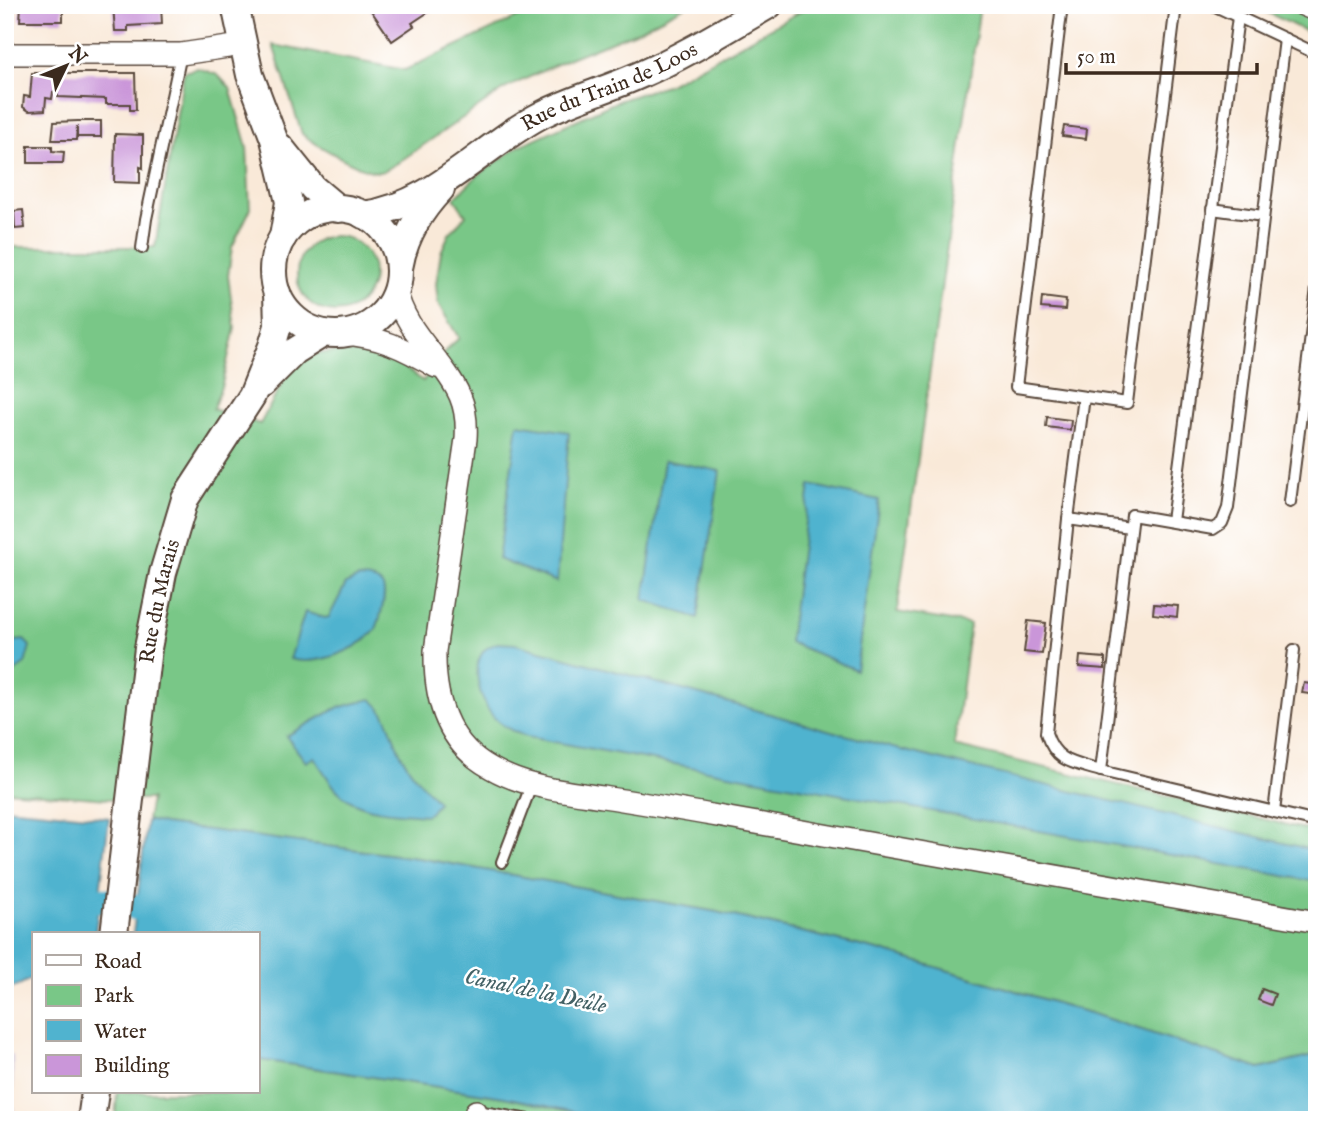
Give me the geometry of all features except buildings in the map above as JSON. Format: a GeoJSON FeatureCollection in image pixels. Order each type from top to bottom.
{"type":"FeatureCollection","features":[{"type":"Feature","properties":{"kind":"street"},"geometry":{"type":"LineString","coordinates":[[235,5],[242,46],[274,139],[289,202],[283,237],[275,255],[277,293],[292,316],[306,327],[374,337],[443,371]]}},
{"type":"Feature","properties":{"kind":"street","name":"Rue du Train de Loos"},"geometry":{"type":"LineString","coordinates":[[351,212],[382,212],[406,203],[454,175],[501,140],[541,115],[661,66],[769,5]]}},
{"type":"Feature","properties":{"kind":"street"},"geometry":{"type":"LineString","coordinates":[[1303,5],[1317,11]]}},
{"type":"Feature","properties":{"kind":"street"},"geometry":{"type":"LineString","coordinates":[[5,54],[181,54],[242,46]]}},
{"type":"Feature","properties":{"kind":"street"},"geometry":{"type":"LineString","coordinates":[[274,139],[313,188],[376,224],[391,243],[397,258],[397,282],[403,314],[461,397],[467,422],[467,439],[435,652],[437,694],[443,714],[464,748],[490,768],[531,786],[668,807],[1317,922]]}},
{"type":"Feature","properties":{"kind":"street","name":"Rue du Train de Loos"},"geometry":{"type":"LineString","coordinates":[[397,282],[401,255],[412,229],[433,197],[454,175]]}},
{"type":"Feature","properties":{"kind":"street"},"geometry":{"type":"LineString","coordinates":[[283,237],[295,223],[311,214],[351,212]]}},
{"type":"Feature","properties":{"kind":"street"},"geometry":{"type":"LineString","coordinates":[[252,396],[295,351],[333,333],[358,330],[372,322],[384,311],[397,282]]}},
{"type":"Feature","properties":{"kind":"street","name":"Rue du Marais"},"geometry":{"type":"LineString","coordinates":[[114,932],[151,626],[180,512],[198,476],[252,396],[278,326],[277,293]]}},
{"type":"Feature","properties":{"kind":"street"},"geometry":{"type":"LineString","coordinates":[[91,1120],[95,1094]]}},
{"type":"Feature","properties":{"kind":"lane"},"geometry":{"type":"LineString","coordinates":[[1062,5],[1016,387],[1126,403],[1176,5]]}},
{"type":"Feature","properties":{"kind":"lane"},"geometry":{"type":"LineString","coordinates":[[1213,5],[1317,54]]}},
{"type":"Feature","properties":{"kind":"lane"},"geometry":{"type":"LineString","coordinates":[[1172,521],[1238,17]]}},
{"type":"Feature","properties":{"kind":"lane"},"geometry":{"type":"LineString","coordinates":[[1101,771],[1132,515],[1213,529],[1222,523],[1227,508],[1285,39]]}},
{"type":"Feature","properties":{"kind":"lane"},"geometry":{"type":"LineString","coordinates":[[142,248],[181,54]]}},
{"type":"Feature","properties":{"kind":"lane"},"geometry":{"type":"LineString","coordinates":[[1212,209],[1262,216]]}},
{"type":"Feature","properties":{"kind":"lane"},"geometry":{"type":"LineString","coordinates":[[1290,502],[1317,288]]}},
{"type":"Feature","properties":{"kind":"lane"},"geometry":{"type":"LineString","coordinates":[[1084,397],[1068,519],[1046,733],[1050,747],[1062,759],[1101,771],[1317,822]]}},
{"type":"Feature","properties":{"kind":"lane"},"geometry":{"type":"LineString","coordinates":[[1068,519],[1130,528]]}},
{"type":"Feature","properties":{"kind":"lane"},"geometry":{"type":"LineString","coordinates":[[1274,812],[1294,650]]}},
{"type":"Feature","properties":{"kind":"lane"},"geometry":{"type":"LineString","coordinates":[[502,862],[531,786]]}},
{"type":"Feature","properties":{"kind":"lane"},"geometry":{"type":"LineString","coordinates":[[477,1115],[529,1120]]}},
{"type":"Feature","properties":{"kind":"shaded area"},"geometry":{"type":"Polygon","coordinates":[[[5,1055],[13,1055],[14,1120],[5,1120],[5,1055]]]}},
{"type":"Feature","properties":{"kind":"green space"},"geometry":{"type":"Polygon","coordinates":[[[544,5],[687,5],[635,32],[506,88],[381,172],[351,163],[302,134],[273,45],[405,70],[544,5]]]}},
{"type":"Feature","properties":{"kind":"green space"},"geometry":{"type":"Polygon","coordinates":[[[812,5],[980,5],[897,612],[970,624],[954,746],[1317,832],[1317,1055],[1260,1069],[1093,1014],[882,951],[717,912],[424,859],[163,824],[147,820],[151,799],[108,799],[5,791],[5,247],[155,247],[184,72],[198,68],[218,75],[230,88],[247,147],[250,210],[232,247],[228,276],[235,328],[222,384],[213,409],[260,424],[298,355],[335,352],[387,354],[423,381],[445,351],[459,338],[438,304],[436,284],[441,252],[449,234],[466,215],[454,198],[477,176],[519,146],[618,101],[669,84],[812,5]]]}},
{"type":"Feature","properties":{"kind":"green space"},"geometry":{"type":"Polygon","coordinates":[[[1252,5],[1317,5],[1317,37],[1252,5]]]}},
{"type":"Feature","properties":{"kind":"green space"},"geometry":{"type":"Polygon","coordinates":[[[343,236],[356,242],[367,253],[373,266],[371,289],[356,306],[343,312],[327,312],[314,306],[299,289],[297,266],[303,253],[320,238],[343,236]]]}},
{"type":"Feature","properties":{"kind":"green space"},"geometry":{"type":"Polygon","coordinates":[[[259,1058],[504,1097],[612,1120],[115,1120],[117,1094],[259,1094],[259,1058]]]}},
{"type":"Feature","properties":{"kind":"water"},"geometry":{"type":"Polygon","coordinates":[[[518,424],[569,432],[557,582],[498,559],[518,424]]]}},
{"type":"Feature","properties":{"kind":"water"},"geometry":{"type":"Polygon","coordinates":[[[664,460],[720,471],[698,618],[644,600],[664,460]]]}},
{"type":"Feature","properties":{"kind":"water"},"geometry":{"type":"Polygon","coordinates":[[[810,485],[879,500],[856,670],[789,642],[810,485]]]}},
{"type":"Feature","properties":{"kind":"water"},"geometry":{"type":"Polygon","coordinates":[[[358,578],[375,580],[383,586],[383,604],[375,631],[356,646],[334,656],[311,661],[290,659],[305,612],[329,617],[346,584],[358,578]]]}},
{"type":"Feature","properties":{"kind":"water"},"geometry":{"type":"Polygon","coordinates":[[[24,640],[30,646],[25,664],[5,678],[5,642],[24,640]]]}},
{"type":"Feature","properties":{"kind":"water"},"geometry":{"type":"Polygon","coordinates":[[[497,643],[515,644],[893,748],[1317,851],[1317,882],[527,737],[495,718],[480,692],[477,675],[479,659],[486,649],[497,643]]]}},
{"type":"Feature","properties":{"kind":"water"},"geometry":{"type":"Polygon","coordinates":[[[371,699],[386,718],[407,764],[438,802],[430,813],[425,815],[389,812],[355,803],[336,789],[314,757],[306,762],[286,736],[337,708],[371,699]]]}},
{"type":"Feature","properties":{"kind":"water"},"geometry":{"type":"Polygon","coordinates":[[[5,808],[109,818],[95,932],[32,932],[32,978],[5,992],[5,808]]]}},
{"type":"Feature","properties":{"kind":"water"},"geometry":{"type":"Polygon","coordinates":[[[147,820],[424,859],[717,912],[882,951],[1093,1014],[1260,1069],[1317,1055],[1317,1120],[612,1120],[504,1097],[261,1060],[259,932],[133,932],[147,820]]]}},
{"type":"Feature","properties":{"kind":"waterway","name":"Canal de la Deûle"},"geometry":{"type":"LineString","coordinates":[[5,899],[89,898],[170,914]]}}]}
